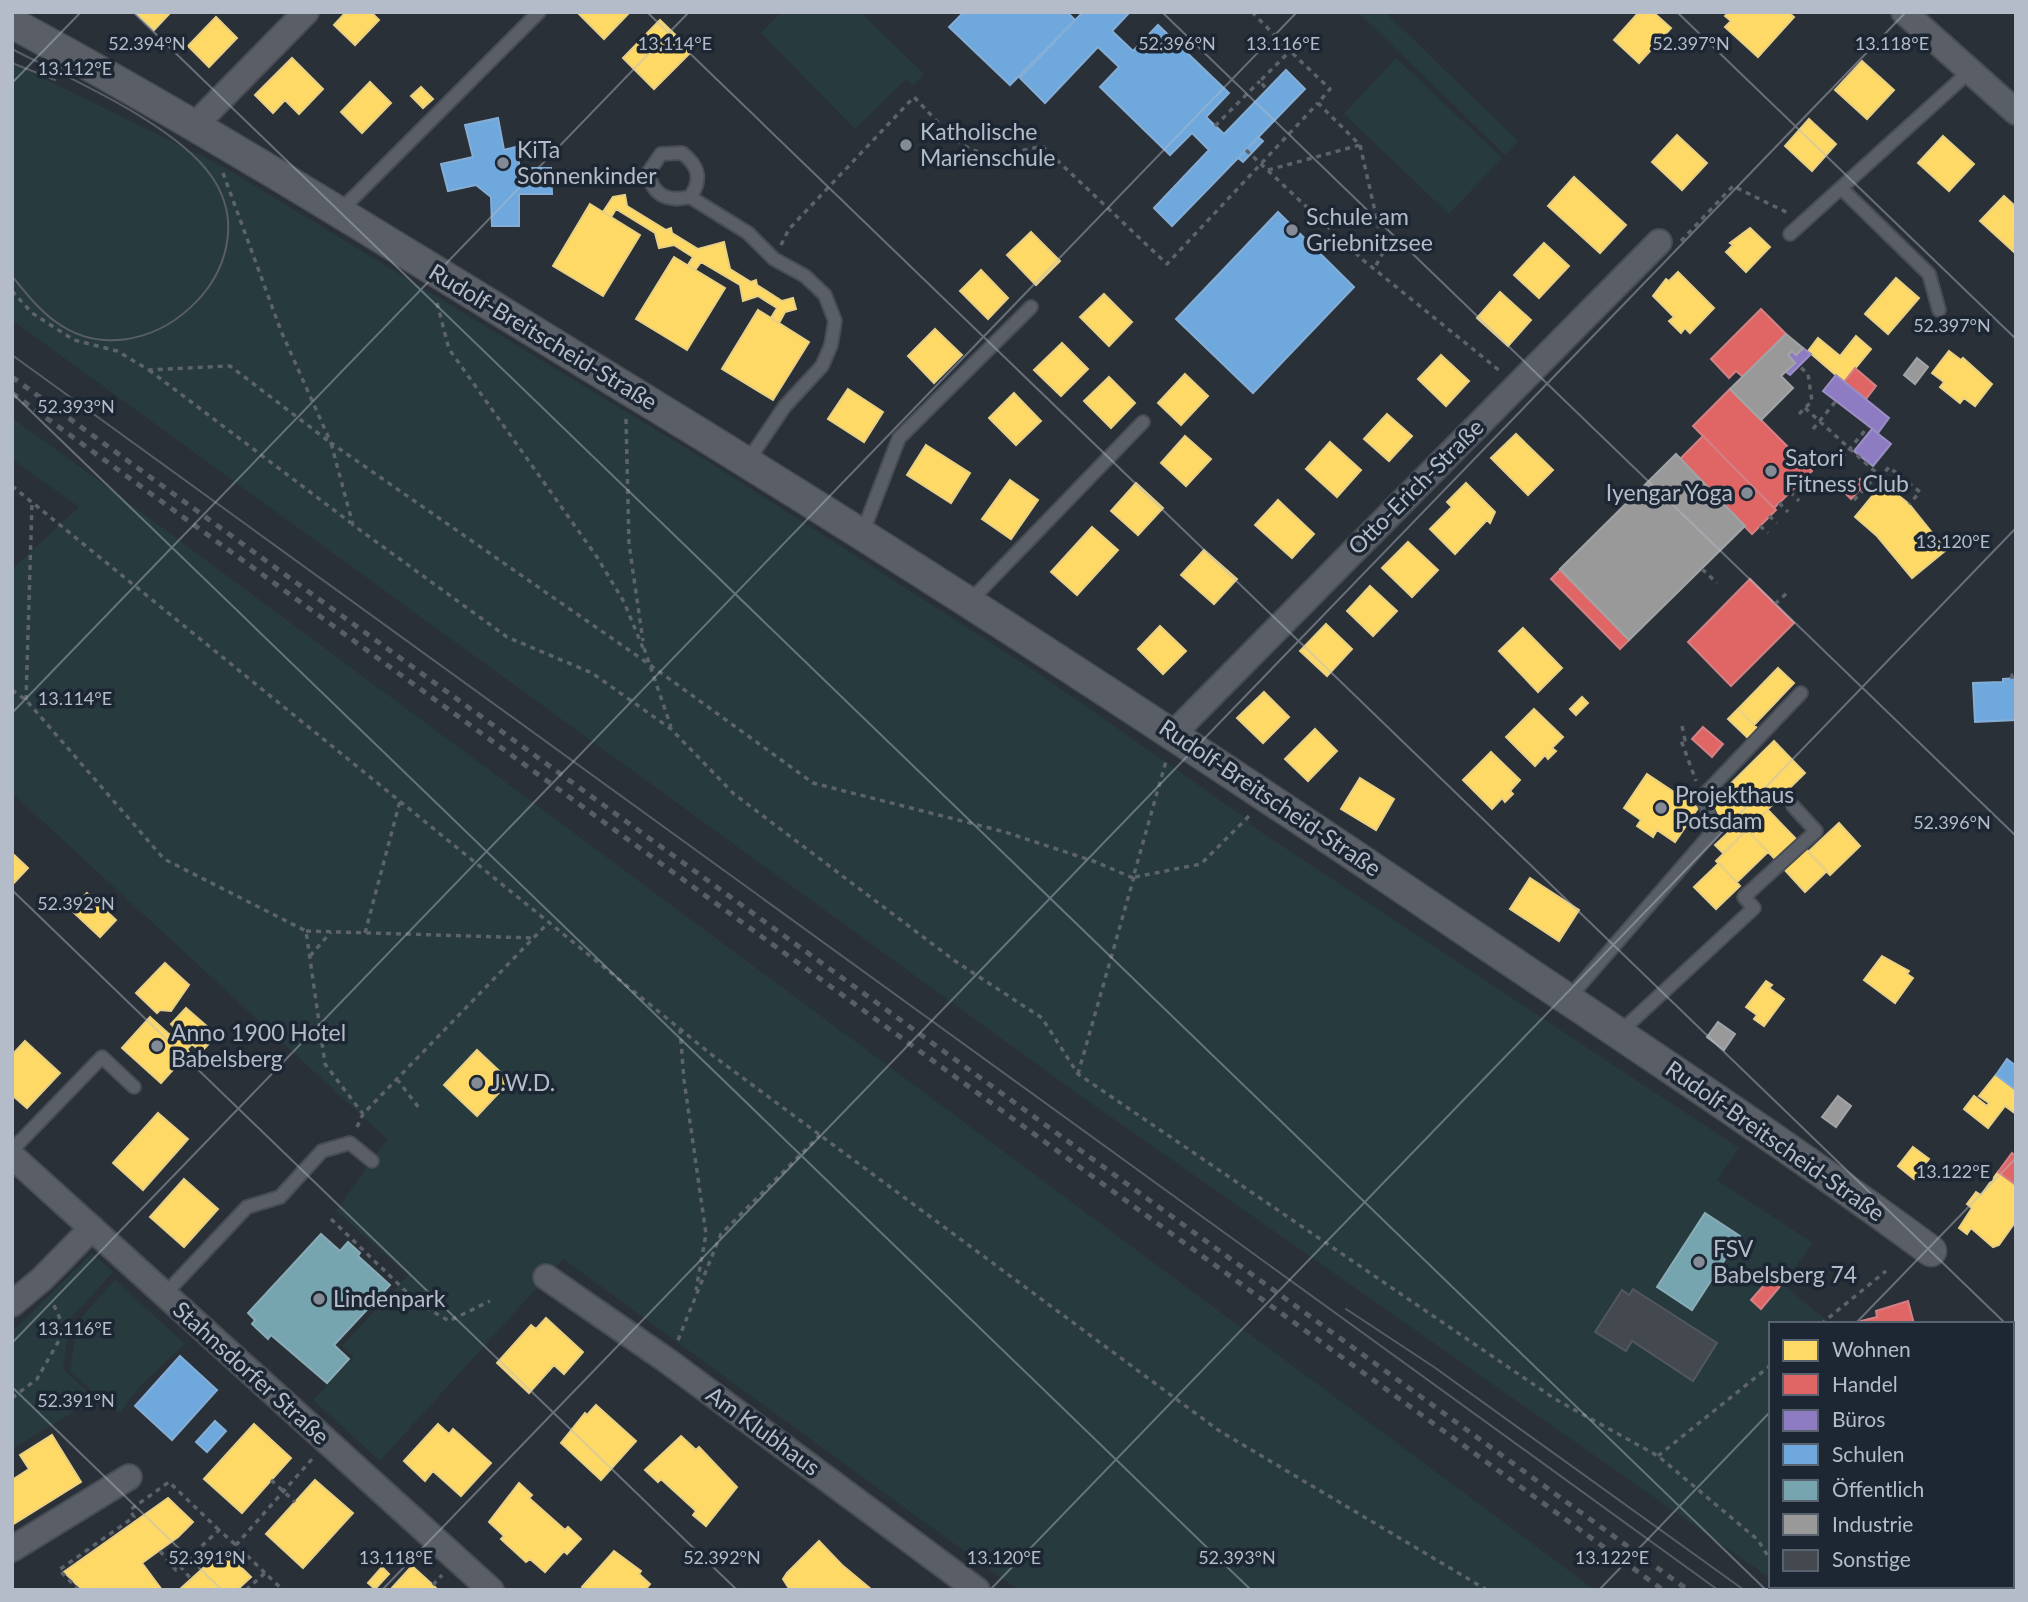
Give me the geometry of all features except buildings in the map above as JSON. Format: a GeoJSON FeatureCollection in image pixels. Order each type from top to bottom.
{"type":"FeatureCollection","features":[{"type":"Feature","properties":{"kind":"street"},"geometry":{"type":"LineString","coordinates":[[202,130],[306,12]]}},
{"type":"Feature","properties":{"kind":"street"},"geometry":{"type":"LineString","coordinates":[[1904,12],[2016,112]]}},
{"type":"Feature","properties":{"kind":"street","name":"Rudolf-Breitscheid-Straße"},"geometry":{"type":"LineString","coordinates":[[12,23],[202,130],[339,212],[970,601],[1174,733],[1267,797],[1628,1024],[1931,1251]]}},
{"type":"Feature","properties":{"kind":"street","name":"Otto-Erich-Straße"},"geometry":{"type":"LineString","coordinates":[[1174,733],[1659,242]]}},
{"type":"Feature","properties":{"kind":"street","name":"Stahnsdorfer Straße"},"geometry":{"type":"LineString","coordinates":[[12,1156],[491,1590]]}},
{"type":"Feature","properties":{"kind":"street"},"geometry":{"type":"LineString","coordinates":[[12,1304],[42,1279],[92,1228]]}},
{"type":"Feature","properties":{"kind":"street","name":"Am Klubhaus"},"geometry":{"type":"LineString","coordinates":[[546,1278],[669,1362],[977,1590]]}},
{"type":"Feature","properties":{"kind":"street"},"geometry":{"type":"LineString","coordinates":[[12,1549],[129,1477]]}},
{"type":"Feature","properties":{"kind":"lane"},"geometry":{"type":"LineString","coordinates":[[339,212],[539,12]]}},
{"type":"Feature","properties":{"kind":"lane"},"geometry":{"type":"LineString","coordinates":[[1790,234],[1970,71]]}},
{"type":"Feature","properties":{"kind":"lane"},"geometry":{"type":"LineString","coordinates":[[690,197],[696,187],[698,174],[694,162],[682,153],[661,154],[648,173],[650,186],[659,195],[674,201],[690,197],[748,233],[774,259],[806,276],[825,295],[835,321],[831,345],[822,366],[785,406],[747,462]]}},
{"type":"Feature","properties":{"kind":"lane"},"geometry":{"type":"LineString","coordinates":[[1841,188],[1929,274],[1939,310]]}},
{"type":"Feature","properties":{"kind":"lane"},"geometry":{"type":"LineString","coordinates":[[862,534],[899,438],[1031,307]]}},
{"type":"Feature","properties":{"kind":"lane"},"geometry":{"type":"LineString","coordinates":[[970,601],[1143,422]]}},
{"type":"Feature","properties":{"kind":"lane"},"geometry":{"type":"LineString","coordinates":[[1576,989],[1715,829],[1702,797],[1801,693]]}},
{"type":"Feature","properties":{"kind":"lane"},"geometry":{"type":"LineString","coordinates":[[1628,1024],[1754,908],[1744,897],[1816,831],[1793,806]]}},
{"type":"Feature","properties":{"kind":"lane"},"geometry":{"type":"LineString","coordinates":[[12,1150],[102,1057],[134,1087]]}},
{"type":"Feature","properties":{"kind":"lane"},"geometry":{"type":"LineString","coordinates":[[165,1294],[247,1207],[280,1197],[323,1152],[350,1143],[372,1161]]}},
{"type":"Feature","properties":{"kind":"path"},"geometry":{"type":"LineString","coordinates":[[774,259],[789,229],[914,97],[958,142],[983,155],[1005,155],[1042,146],[1167,264],[1330,89],[1252,12]]}},
{"type":"Feature","properties":{"kind":"path"},"geometry":{"type":"LineString","coordinates":[[1215,125],[1290,51]]}},
{"type":"Feature","properties":{"kind":"path"},"geometry":{"type":"LineString","coordinates":[[1260,81],[1267,90]]}},
{"type":"Feature","properties":{"kind":"path"},"geometry":{"type":"LineString","coordinates":[[1318,103],[1359,141],[1384,251],[1374,269]]}},
{"type":"Feature","properties":{"kind":"path"},"geometry":{"type":"LineString","coordinates":[[202,130],[281,331],[331,443],[353,525]]}},
{"type":"Feature","properties":{"kind":"path"},"geometry":{"type":"LineString","coordinates":[[1268,170],[1360,145]]}},
{"type":"Feature","properties":{"kind":"path"},"geometry":{"type":"LineString","coordinates":[[1246,150],[1374,269],[1518,385]]}},
{"type":"Feature","properties":{"kind":"path"},"geometry":{"type":"LineString","coordinates":[[1659,242],[1682,241],[1733,186],[1804,221]]}},
{"type":"Feature","properties":{"kind":"path"},"geometry":{"type":"LineString","coordinates":[[428,267],[449,349],[597,557],[624,602],[643,648]]}},
{"type":"Feature","properties":{"kind":"path"},"geometry":{"type":"LineString","coordinates":[[12,291],[32,313],[74,340],[117,351],[149,370],[353,525],[507,637],[592,673],[671,729],[745,802],[955,961],[1042,1018],[1078,1074],[1555,1399],[1658,1456],[1758,1540],[1769,1558]]}},
{"type":"Feature","properties":{"kind":"path"},"geometry":{"type":"LineString","coordinates":[[149,370],[230,366],[331,443],[646,662],[813,783],[1005,832],[1096,862],[1133,878],[1200,864],[1267,797]]}},
{"type":"Feature","properties":{"kind":"path"},"geometry":{"type":"LineString","coordinates":[[1798,414],[1812,401],[1808,374],[1799,366]]}},
{"type":"Feature","properties":{"kind":"path"},"geometry":{"type":"LineString","coordinates":[[626,388],[629,544],[646,662],[671,729]]}},
{"type":"Feature","properties":{"kind":"path"},"geometry":{"type":"LineString","coordinates":[[1813,429],[1836,401]]}},
{"type":"Feature","properties":{"kind":"path"},"geometry":{"type":"LineString","coordinates":[[1805,408],[1881,477],[1889,467],[1920,492],[1909,504]]}},
{"type":"Feature","properties":{"kind":"path"},"geometry":{"type":"LineString","coordinates":[[1842,458],[1868,427]]}},
{"type":"Feature","properties":{"kind":"path"},"geometry":{"type":"LineString","coordinates":[[1854,500],[1878,474]]}},
{"type":"Feature","properties":{"kind":"path"},"geometry":{"type":"LineString","coordinates":[[1895,492],[1905,480]]}},
{"type":"Feature","properties":{"kind":"path"},"geometry":{"type":"LineString","coordinates":[[12,486],[680,1029],[820,1135],[1219,1430],[1487,1590]]}},
{"type":"Feature","properties":{"kind":"path"},"geometry":{"type":"LineString","coordinates":[[1790,492],[1799,502]]}},
{"type":"Feature","properties":{"kind":"path"},"geometry":{"type":"LineString","coordinates":[[26,700],[32,503]]}},
{"type":"Feature","properties":{"kind":"path"},"geometry":{"type":"LineString","coordinates":[[1779,503],[1788,512]]}},
{"type":"Feature","properties":{"kind":"path"},"geometry":{"type":"LineString","coordinates":[[1769,516],[1777,523]]}},
{"type":"Feature","properties":{"kind":"path"},"geometry":{"type":"LineString","coordinates":[[1760,526],[1768,533]]}},
{"type":"Feature","properties":{"kind":"path"},"geometry":{"type":"LineString","coordinates":[[1702,569],[1717,583]]}},
{"type":"Feature","properties":{"kind":"path"},"geometry":{"type":"LineString","coordinates":[[1775,604],[1789,591]]}},
{"type":"Feature","properties":{"kind":"path"},"geometry":{"type":"LineString","coordinates":[[12,690],[26,700],[164,859],[306,932],[534,938]]}},
{"type":"Feature","properties":{"kind":"path"},"geometry":{"type":"LineString","coordinates":[[1682,726],[1685,740],[1681,740],[1702,797]]}},
{"type":"Feature","properties":{"kind":"path"},"geometry":{"type":"LineString","coordinates":[[1078,1074],[1174,733]]}},
{"type":"Feature","properties":{"kind":"path"},"geometry":{"type":"LineString","coordinates":[[365,933],[400,801]]}},
{"type":"Feature","properties":{"kind":"path"},"geometry":{"type":"LineString","coordinates":[[306,932],[325,1063],[363,1114],[549,922]]}},
{"type":"Feature","properties":{"kind":"path"},"geometry":{"type":"LineString","coordinates":[[310,956],[331,932]]}},
{"type":"Feature","properties":{"kind":"path"},"geometry":{"type":"LineString","coordinates":[[680,1029],[684,1080],[706,1234],[695,1297]]}},
{"type":"Feature","properties":{"kind":"path"},"geometry":{"type":"LineString","coordinates":[[397,1079],[419,1108]]}},
{"type":"Feature","properties":{"kind":"path"},"geometry":{"type":"LineString","coordinates":[[669,1362],[721,1234],[820,1135]]}},
{"type":"Feature","properties":{"kind":"path"},"geometry":{"type":"LineString","coordinates":[[331,1219],[418,1303],[449,1321],[490,1301]]}},
{"type":"Feature","properties":{"kind":"path"},"geometry":{"type":"LineString","coordinates":[[1824,1322],[1886,1272]]}},
{"type":"Feature","properties":{"kind":"path"},"geometry":{"type":"LineString","coordinates":[[12,1398],[37,1379],[65,1330],[42,1279]]}},
{"type":"Feature","properties":{"kind":"path"},"geometry":{"type":"LineString","coordinates":[[1658,1456],[1769,1367]]}},
{"type":"Feature","properties":{"kind":"path"},"geometry":{"type":"LineString","coordinates":[[236,1545],[328,1442]]}},
{"type":"Feature","properties":{"kind":"path"},"geometry":{"type":"LineString","coordinates":[[271,1480],[295,1502]]}},
{"type":"Feature","properties":{"kind":"path"},"geometry":{"type":"LineString","coordinates":[[79,1590],[59,1570],[135,1517],[130,1510],[169,1482],[283,1590]]}},
{"type":"Feature","properties":{"kind":"path"},"geometry":{"type":"LineString","coordinates":[[160,1550],[176,1570],[219,1530]]}},
{"type":"Feature","properties":{"kind":"path"},"geometry":{"type":"LineString","coordinates":[[180,1566],[191,1579]]}},
{"type":"Feature","properties":{"kind":"path"},"geometry":{"type":"LineString","coordinates":[[246,1590],[265,1573]]}},
{"type":"Feature","properties":{"kind":"green space"},"geometry":{"type":"Polygon","coordinates":[[[781,12],[860,12],[924,74],[913,85],[906,79],[855,129],[761,33],[781,12]]]}},
{"type":"Feature","properties":{"kind":"green space"},"geometry":{"type":"Polygon","coordinates":[[[1358,12],[1385,12],[1518,141],[1505,155],[1358,12]]]}},
{"type":"Feature","properties":{"kind":"green space"},"geometry":{"type":"Polygon","coordinates":[[[1396,58],[1502,158],[1449,214],[1344,114],[1396,58]]]}},
{"type":"Feature","properties":{"kind":"green space"},"geometry":{"type":"Polygon","coordinates":[[[12,63],[222,166],[717,467],[1041,675],[1250,821],[1249,824],[1739,1148],[1717,1180],[1813,1243],[1782,1284],[1829,1322],[1769,1322],[1769,1578],[1071,1089],[12,320],[12,63]]]}},
{"type":"Feature","properties":{"kind":"green space"},"geometry":{"type":"Polygon","coordinates":[[[12,418],[1595,1590],[1018,1590],[563,1259],[380,1461],[313,1400],[354,1357],[342,1346],[408,1275],[336,1211],[387,1139],[12,793],[12,569],[79,507],[12,459],[12,418]]]}},
{"type":"Feature","properties":{"kind":"green space"},"geometry":{"type":"Polygon","coordinates":[[[92,1253],[113,1272],[70,1319],[63,1369],[95,1399],[12,1449],[12,1332],[92,1253]]]}},
{"type":"Feature","properties":{"kind":"green space"},"geometry":{"type":"Polygon","coordinates":[[[115,1280],[185,1344],[141,1385],[119,1414],[70,1372],[77,1322],[115,1280]]]}},
{"type":"Feature","properties":{"kind":"tram line"},"geometry":{"type":"LineString","coordinates":[[12,49],[120,104],[174,139],[212,177],[227,212],[226,247],[213,280],[190,308],[160,328],[126,339],[91,338],[56,322],[12,276]]}},
{"type":"Feature","properties":{"kind":"tram line"},"geometry":{"type":"LineString","coordinates":[[12,63],[55,80]]}},
{"type":"Feature","properties":{"kind":"tram line"},"geometry":{"type":"LineString","coordinates":[[12,355],[1718,1590]]}},
{"type":"Feature","properties":{"kind":"tram line"},"geometry":{"type":"LineString","coordinates":[[1346,1309],[1434,1367],[1744,1590]]}},
{"type":"Feature","properties":{"kind":"railway"},"geometry":{"type":"LineString","coordinates":[[12,377],[1688,1590]]}},
{"type":"Feature","properties":{"kind":"railway"},"geometry":{"type":"LineString","coordinates":[[12,393],[1663,1590]]}},
{"type":"Feature","properties":{"kind":"place","name":"Katholische Marienschule"},"geometry":{"type":"Point","coordinates":[906,145]}},
{"type":"Feature","properties":{"kind":"place","name":"KiTa Sonnenkinder"},"geometry":{"type":"Point","coordinates":[503,163]}},
{"type":"Feature","properties":{"kind":"place","name":"Schule am Griebnitzsee"},"geometry":{"type":"Point","coordinates":[1292,230]}},
{"type":"Feature","properties":{"kind":"place","name":"Satori Fitness Club"},"geometry":{"type":"Point","coordinates":[1771,471]}},
{"type":"Feature","properties":{"kind":"place","name":"Iyengar Yoga"},"geometry":{"type":"Point","coordinates":[1747,493]}},
{"type":"Feature","properties":{"kind":"place","name":"Projekthaus Potsdam"},"geometry":{"type":"Point","coordinates":[1661,808]}},
{"type":"Feature","properties":{"kind":"place","name":"Anno 1900 Hotel Babelsberg"},"geometry":{"type":"Point","coordinates":[157,1046]}},
{"type":"Feature","properties":{"kind":"place","name":"J.W.D."},"geometry":{"type":"Point","coordinates":[477,1083]}},
{"type":"Feature","properties":{"kind":"place","name":"FSV Babelsberg 74"},"geometry":{"type":"Point","coordinates":[1699,1262]}},
{"type":"Feature","properties":{"kind":"place","name":"Lindenpark"},"geometry":{"type":"Point","coordinates":[319,1299]}}]}
